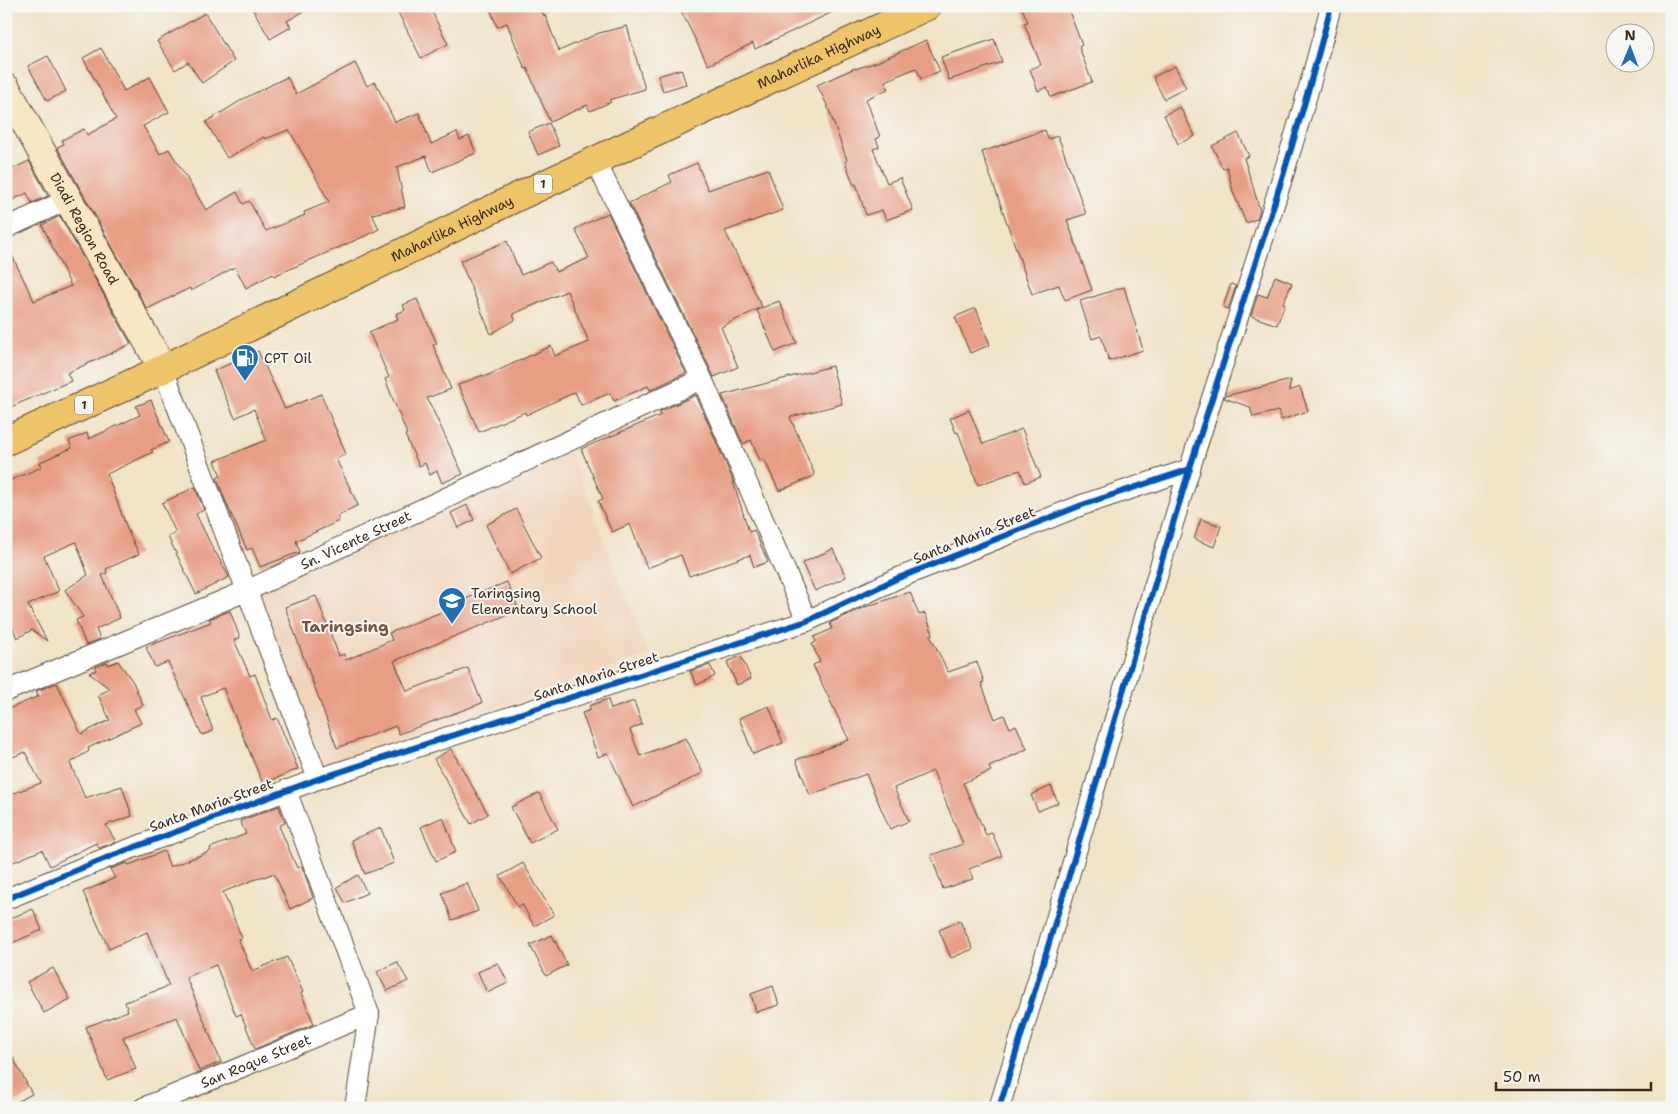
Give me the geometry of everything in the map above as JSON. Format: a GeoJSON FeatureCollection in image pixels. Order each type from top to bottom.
{"type":"FeatureCollection","features":[{"type":"Feature","properties":{"kind":"highway","name":"Maharlika Highway"},"geometry":{"type":"LineString","coordinates":[[6,441],[163,369],[595,160],[927,6]]}},
{"type":"Feature","properties":{"kind":"main road","name":"Diadi Region Road"},"geometry":{"type":"LineString","coordinates":[[6,88],[163,369]]}},
{"type":"Feature","properties":{"kind":"street"},"geometry":{"type":"LineString","coordinates":[[1000,1108],[1190,469],[1261,248],[1322,43],[1331,6]]}},
{"type":"Feature","properties":{"kind":"street"},"geometry":{"type":"LineString","coordinates":[[595,160],[702,379],[807,621]]}},
{"type":"Feature","properties":{"kind":"street"},"geometry":{"type":"LineString","coordinates":[[6,228],[69,199]]}},
{"type":"Feature","properties":{"kind":"street"},"geometry":{"type":"LineString","coordinates":[[163,369],[318,779]]}},
{"type":"Feature","properties":{"kind":"street","name":"Sn. Vicente Street"},"geometry":{"type":"LineString","coordinates":[[6,691],[246,591],[702,379]]}},
{"type":"Feature","properties":{"kind":"street","name":"Santa Maria Street"},"geometry":{"type":"LineString","coordinates":[[6,899],[111,856],[286,790],[807,621],[896,579],[1082,505],[1190,469]]}},
{"type":"Feature","properties":{"kind":"street"},"geometry":{"type":"LineString","coordinates":[[286,790],[369,1014],[355,1108]]}},
{"type":"Feature","properties":{"kind":"street","name":"San Roque Street"},"geometry":{"type":"LineString","coordinates":[[143,1108],[369,1014]]}},
{"type":"Feature","properties":{"kind":"shaded area","name":"Taringsing Elementary School"},"geometry":{"type":"Polygon","coordinates":[[[569,450],[649,655],[324,767],[255,594],[569,450]]]}},
{"type":"Feature","properties":{"kind":"building"},"geometry":{"type":"Polygon","coordinates":[[[251,6],[313,6],[287,21],[291,27],[270,39],[251,6]]]}},
{"type":"Feature","properties":{"kind":"building"},"geometry":{"type":"Polygon","coordinates":[[[395,6],[429,6],[448,44],[421,58],[395,6]]]}},
{"type":"Feature","properties":{"kind":"building"},"geometry":{"type":"Polygon","coordinates":[[[489,6],[548,6],[549,8],[542,11],[559,51],[599,33],[627,26],[645,89],[609,100],[611,102],[590,111],[587,105],[550,122],[527,68],[525,69],[507,23],[497,27],[489,6]]]}},
{"type":"Feature","properties":{"kind":"building"},"geometry":{"type":"Polygon","coordinates":[[[691,6],[845,6],[755,49],[753,43],[708,65],[681,11],[691,6]]]}},
{"type":"Feature","properties":{"kind":"building"},"geometry":{"type":"Polygon","coordinates":[[[1021,6],[1067,6],[1082,45],[1079,47],[1092,82],[1051,97],[1047,87],[1038,91],[1030,69],[1041,65],[1024,23],[1028,22],[1021,6]]]}},
{"type":"Feature","properties":{"kind":"building"},"geometry":{"type":"Polygon","coordinates":[[[205,13],[234,61],[202,83],[188,62],[175,70],[157,41],[205,13]]]}},
{"type":"Feature","properties":{"kind":"building"},"geometry":{"type":"Polygon","coordinates":[[[994,39],[1002,62],[949,80],[941,57],[994,39]]]}},
{"type":"Feature","properties":{"kind":"building"},"geometry":{"type":"Polygon","coordinates":[[[926,40],[940,71],[921,79],[916,68],[885,81],[888,89],[866,99],[880,137],[876,139],[879,147],[873,149],[887,183],[900,178],[913,210],[886,220],[882,210],[866,215],[856,184],[854,185],[845,162],[847,160],[827,105],[817,85],[855,68],[877,62],[926,40]]]}},
{"type":"Feature","properties":{"kind":"building"},"geometry":{"type":"Polygon","coordinates":[[[101,48],[124,91],[150,77],[169,112],[143,126],[160,154],[169,149],[206,210],[237,192],[243,204],[249,201],[266,231],[305,215],[304,212],[329,202],[307,161],[289,130],[265,139],[264,137],[227,158],[206,122],[245,98],[287,77],[296,94],[355,63],[367,86],[375,82],[395,122],[419,113],[431,144],[457,132],[460,140],[469,136],[476,153],[432,172],[426,156],[397,167],[405,207],[372,214],[379,229],[365,236],[274,276],[273,274],[246,288],[235,267],[191,291],[190,288],[147,309],[57,147],[64,144],[62,140],[84,129],[87,135],[116,119],[83,58],[101,48]]]}},
{"type":"Feature","properties":{"kind":"building"},"geometry":{"type":"Polygon","coordinates":[[[48,56],[66,91],[47,101],[28,66],[48,56]]]}},
{"type":"Feature","properties":{"kind":"building"},"geometry":{"type":"Polygon","coordinates":[[[1175,66],[1186,88],[1164,99],[1153,77],[1175,66]]]}},
{"type":"Feature","properties":{"kind":"building"},"geometry":{"type":"Polygon","coordinates":[[[681,69],[686,84],[663,91],[658,76],[681,69]]]}},
{"type":"Feature","properties":{"kind":"building"},"geometry":{"type":"Polygon","coordinates":[[[1180,107],[1195,136],[1178,144],[1164,115],[1180,107]]]}},
{"type":"Feature","properties":{"kind":"building"},"geometry":{"type":"Polygon","coordinates":[[[549,123],[559,146],[538,155],[528,132],[549,123]]]}},
{"type":"Feature","properties":{"kind":"building"},"geometry":{"type":"Polygon","coordinates":[[[1045,130],[1048,139],[1058,136],[1086,214],[1067,220],[1092,290],[1065,300],[1059,285],[1032,294],[982,152],[1045,130]]]}},
{"type":"Feature","properties":{"kind":"building"},"geometry":{"type":"Polygon","coordinates":[[[1238,133],[1249,156],[1244,158],[1260,210],[1257,219],[1246,223],[1233,192],[1227,167],[1223,169],[1212,146],[1238,133]]]}},
{"type":"Feature","properties":{"kind":"building"},"geometry":{"type":"Polygon","coordinates":[[[29,161],[48,196],[32,203],[27,193],[6,203],[6,172],[29,161]]]}},
{"type":"Feature","properties":{"kind":"building"},"geometry":{"type":"Polygon","coordinates":[[[697,163],[708,190],[768,169],[783,210],[725,231],[762,307],[721,327],[738,367],[714,377],[629,203],[672,182],[669,175],[697,163]]]}},
{"type":"Feature","properties":{"kind":"building"},"geometry":{"type":"Polygon","coordinates":[[[608,213],[686,373],[650,390],[648,386],[614,401],[610,393],[581,405],[575,392],[526,415],[525,412],[479,432],[458,385],[483,375],[484,377],[551,346],[555,356],[589,342],[567,291],[513,314],[515,320],[491,334],[460,261],[507,241],[521,275],[551,262],[556,272],[589,258],[575,229],[608,213]]]}},
{"type":"Feature","properties":{"kind":"building"},"geometry":{"type":"Polygon","coordinates":[[[60,216],[131,344],[67,373],[71,381],[6,409],[6,243],[34,301],[71,286],[42,225],[60,216]]]}},
{"type":"Feature","properties":{"kind":"building"},"geometry":{"type":"Polygon","coordinates":[[[1275,276],[1292,283],[1283,303],[1285,304],[1277,325],[1251,316],[1258,294],[1267,297],[1275,276]]]}},
{"type":"Feature","properties":{"kind":"building"},"geometry":{"type":"Polygon","coordinates":[[[1231,284],[1236,286],[1228,309],[1223,307],[1231,284]]]}},
{"type":"Feature","properties":{"kind":"building"},"geometry":{"type":"Polygon","coordinates":[[[1124,287],[1143,350],[1109,361],[1101,336],[1092,339],[1080,301],[1124,287]]]}},
{"type":"Feature","properties":{"kind":"building"},"geometry":{"type":"Polygon","coordinates":[[[417,299],[437,344],[433,345],[451,389],[427,398],[463,474],[442,483],[437,471],[430,475],[425,463],[419,466],[405,435],[407,434],[385,379],[389,377],[369,332],[398,319],[396,314],[405,310],[403,305],[417,299]]]}},
{"type":"Feature","properties":{"kind":"building"},"geometry":{"type":"Polygon","coordinates":[[[779,301],[797,343],[775,352],[757,310],[779,301]]]}},
{"type":"Feature","properties":{"kind":"building"},"geometry":{"type":"Polygon","coordinates":[[[976,308],[990,345],[970,353],[955,317],[976,308]]]}},
{"type":"Feature","properties":{"kind":"building"},"geometry":{"type":"Polygon","coordinates":[[[258,351],[285,409],[321,394],[346,454],[336,459],[358,505],[337,516],[339,521],[296,541],[300,552],[260,567],[252,548],[247,550],[225,500],[217,478],[221,476],[215,461],[266,440],[254,409],[235,418],[214,371],[258,351]]]}},
{"type":"Feature","properties":{"kind":"building"},"geometry":{"type":"Polygon","coordinates":[[[832,366],[842,404],[790,417],[814,476],[779,491],[764,459],[760,461],[751,440],[743,444],[722,395],[832,366]]]}},
{"type":"Feature","properties":{"kind":"building"},"geometry":{"type":"Polygon","coordinates":[[[1291,380],[1289,391],[1300,387],[1308,411],[1281,420],[1278,411],[1253,417],[1250,407],[1224,398],[1225,396],[1291,380]]]}},
{"type":"Feature","properties":{"kind":"building"},"geometry":{"type":"Polygon","coordinates":[[[696,395],[732,478],[749,532],[754,530],[768,562],[754,567],[750,555],[689,576],[681,555],[647,568],[630,524],[612,532],[598,501],[603,499],[581,449],[661,415],[659,412],[696,395]]]}},
{"type":"Feature","properties":{"kind":"building"},"geometry":{"type":"Polygon","coordinates":[[[151,400],[169,442],[151,450],[153,452],[107,474],[128,531],[139,554],[106,569],[107,573],[102,575],[120,618],[96,629],[100,639],[86,645],[76,620],[83,617],[65,590],[88,575],[76,542],[44,556],[59,591],[28,605],[47,641],[32,630],[17,638],[6,613],[6,482],[42,467],[40,462],[72,448],[69,441],[87,433],[89,439],[140,415],[136,406],[151,400]]]}},
{"type":"Feature","properties":{"kind":"building"},"geometry":{"type":"Polygon","coordinates":[[[969,410],[983,444],[1022,429],[1041,477],[1025,483],[1020,470],[978,485],[958,432],[956,433],[950,418],[969,410]]]}},
{"type":"Feature","properties":{"kind":"building"},"geometry":{"type":"Polygon","coordinates":[[[195,487],[204,510],[196,514],[229,577],[196,594],[168,537],[176,533],[162,503],[195,487]]]}},
{"type":"Feature","properties":{"kind":"building"},"geometry":{"type":"Polygon","coordinates":[[[467,505],[474,520],[458,528],[451,513],[467,505]]]}},
{"type":"Feature","properties":{"kind":"building"},"geometry":{"type":"Polygon","coordinates":[[[516,509],[541,558],[510,574],[486,525],[516,509]]]}},
{"type":"Feature","properties":{"kind":"building"},"geometry":{"type":"Polygon","coordinates":[[[1201,519],[1221,526],[1214,547],[1194,539],[1201,519]]]}},
{"type":"Feature","properties":{"kind":"building"},"geometry":{"type":"Polygon","coordinates":[[[833,549],[846,577],[815,591],[802,563],[833,549]]]}},
{"type":"Feature","properties":{"kind":"building"},"geometry":{"type":"Polygon","coordinates":[[[507,582],[519,610],[394,661],[407,691],[468,668],[482,703],[399,734],[396,726],[337,748],[285,607],[316,596],[339,656],[344,654],[346,660],[392,640],[389,633],[459,605],[458,602],[507,582]]]}},
{"type":"Feature","properties":{"kind":"building"},"geometry":{"type":"Polygon","coordinates":[[[910,592],[919,615],[925,613],[933,634],[930,635],[948,672],[977,662],[984,682],[981,683],[995,719],[1004,715],[1010,728],[1016,725],[1027,749],[989,767],[991,771],[963,783],[986,835],[992,833],[1002,856],[969,869],[973,879],[943,889],[931,855],[963,844],[933,771],[894,788],[909,821],[890,829],[866,774],[810,795],[796,760],[849,740],[813,665],[820,662],[812,644],[816,642],[814,637],[832,629],[830,623],[865,607],[910,592]]]}},
{"type":"Feature","properties":{"kind":"building"},"geometry":{"type":"Polygon","coordinates":[[[230,611],[240,638],[234,640],[250,676],[255,674],[272,720],[277,718],[298,769],[263,784],[223,688],[201,697],[213,731],[202,735],[168,662],[155,667],[146,647],[211,622],[209,619],[230,611]]]}},
{"type":"Feature","properties":{"kind":"building"},"geometry":{"type":"Polygon","coordinates":[[[741,656],[751,679],[737,685],[727,662],[741,656]]]}},
{"type":"Feature","properties":{"kind":"building"},"geometry":{"type":"Polygon","coordinates":[[[118,661],[133,682],[143,705],[134,709],[141,723],[88,748],[89,751],[70,763],[85,798],[122,786],[132,816],[106,825],[116,842],[99,848],[96,843],[50,866],[42,850],[6,865],[6,796],[41,783],[25,752],[6,760],[6,710],[39,696],[36,691],[57,683],[81,734],[110,720],[98,695],[110,689],[89,673],[96,670],[95,667],[107,662],[108,665],[118,661]]]}},
{"type":"Feature","properties":{"kind":"building"},"geometry":{"type":"Polygon","coordinates":[[[710,665],[715,676],[697,685],[690,671],[710,665]]]}},
{"type":"Feature","properties":{"kind":"building"},"geometry":{"type":"Polygon","coordinates":[[[608,699],[611,709],[634,701],[642,724],[630,730],[640,756],[686,738],[703,773],[633,807],[608,753],[598,757],[582,713],[591,710],[589,706],[608,699]]]}},
{"type":"Feature","properties":{"kind":"building"},"geometry":{"type":"Polygon","coordinates":[[[769,706],[783,743],[753,754],[739,718],[769,706]]]}},
{"type":"Feature","properties":{"kind":"building"},"geometry":{"type":"Polygon","coordinates":[[[451,749],[488,814],[471,824],[434,759],[451,749]]]}},
{"type":"Feature","properties":{"kind":"building"},"geometry":{"type":"Polygon","coordinates":[[[1051,786],[1058,803],[1038,811],[1031,795],[1051,786]]]}},
{"type":"Feature","properties":{"kind":"building"},"geometry":{"type":"Polygon","coordinates":[[[539,793],[558,829],[530,843],[511,807],[539,793]]]}},
{"type":"Feature","properties":{"kind":"building"},"geometry":{"type":"Polygon","coordinates":[[[279,806],[285,823],[279,826],[297,868],[302,866],[313,898],[290,909],[274,873],[223,892],[242,938],[238,939],[252,971],[287,957],[303,992],[301,993],[314,1024],[255,1049],[241,1014],[236,1016],[216,965],[186,977],[221,1062],[199,1071],[177,1017],[123,1037],[136,1069],[107,1080],[86,1027],[128,1011],[125,1002],[169,986],[147,932],[109,949],[83,892],[115,878],[110,869],[127,863],[129,865],[164,851],[170,867],[211,851],[210,848],[246,834],[240,821],[279,806]]]}},
{"type":"Feature","properties":{"kind":"building"},"geometry":{"type":"Polygon","coordinates":[[[443,817],[456,852],[436,861],[421,827],[443,817]]]}},
{"type":"Feature","properties":{"kind":"building"},"geometry":{"type":"Polygon","coordinates":[[[381,828],[394,863],[365,874],[351,840],[381,828]]]}},
{"type":"Feature","properties":{"kind":"building"},"geometry":{"type":"Polygon","coordinates":[[[523,863],[554,915],[534,926],[522,904],[518,907],[500,876],[523,863]]]}},
{"type":"Feature","properties":{"kind":"building"},"geometry":{"type":"Polygon","coordinates":[[[358,875],[367,893],[345,903],[337,887],[358,875]]]}},
{"type":"Feature","properties":{"kind":"building"},"geometry":{"type":"Polygon","coordinates":[[[467,883],[478,911],[452,920],[442,893],[467,883]]]}},
{"type":"Feature","properties":{"kind":"building"},"geometry":{"type":"Polygon","coordinates":[[[33,909],[42,930],[12,943],[6,931],[6,920],[33,909]]]}},
{"type":"Feature","properties":{"kind":"building"},"geometry":{"type":"Polygon","coordinates":[[[960,921],[973,949],[951,958],[939,930],[960,921]]]}},
{"type":"Feature","properties":{"kind":"building"},"geometry":{"type":"Polygon","coordinates":[[[552,935],[567,965],[546,976],[530,945],[552,935]]]}},
{"type":"Feature","properties":{"kind":"building"},"geometry":{"type":"Polygon","coordinates":[[[397,962],[408,981],[387,991],[377,972],[397,962]]]}},
{"type":"Feature","properties":{"kind":"building"},"geometry":{"type":"Polygon","coordinates":[[[498,963],[508,983],[487,993],[478,972],[498,963]]]}},
{"type":"Feature","properties":{"kind":"building"},"geometry":{"type":"Polygon","coordinates":[[[53,968],[70,999],[44,1013],[27,982],[53,968]]]}},
{"type":"Feature","properties":{"kind":"building"},"geometry":{"type":"Polygon","coordinates":[[[773,986],[779,1005],[756,1012],[751,994],[773,986]]]}},
{"type":"Feature","properties":{"kind":"building"},"geometry":{"type":"Polygon","coordinates":[[[6,1044],[32,1094],[6,1108],[6,1044]]]}},
{"type":"Feature","properties":{"kind":"cycle path"},"geometry":{"type":"LineString","coordinates":[[999,1108],[1189,471],[1299,123],[1331,6]]}},
{"type":"Feature","properties":{"kind":"cycle path"},"geometry":{"type":"LineString","coordinates":[[6,899],[111,856],[318,779],[807,621],[896,579],[1082,505],[1190,469]]}},
{"type":"Feature","properties":{"kind":"place","name":"CPT Oil"},"geometry":{"type":"Point","coordinates":[245,382]}},
{"type":"Feature","properties":{"kind":"place","name":"Taringsing Elementary School"},"geometry":{"type":"Point","coordinates":[452,625]}},
{"type":"Feature","properties":{"kind":"district","name":"Taringsing"},"geometry":{"type":"Point","coordinates":[345,626]}}]}
